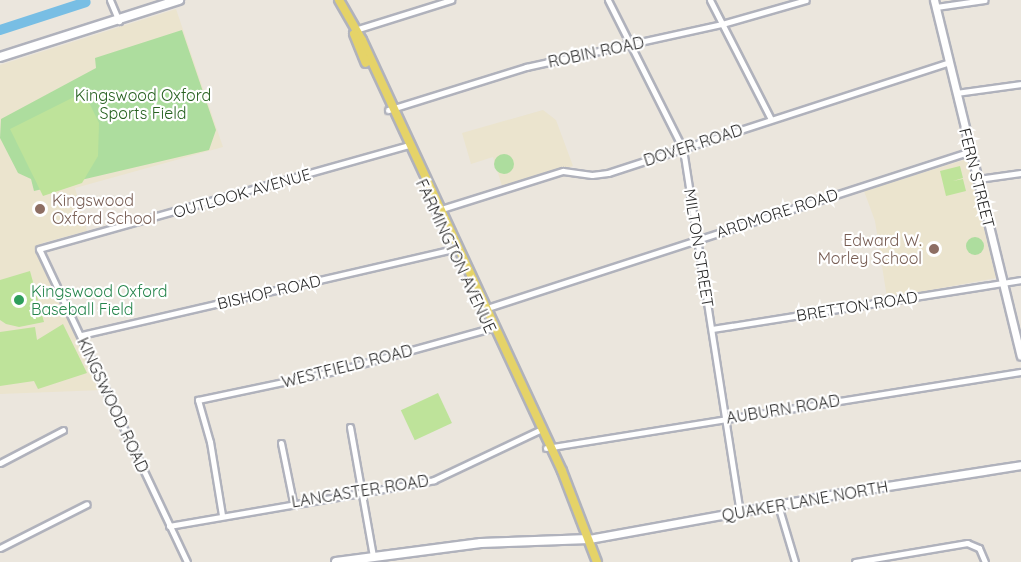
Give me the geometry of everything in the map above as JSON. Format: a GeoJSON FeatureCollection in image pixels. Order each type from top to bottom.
{"type":"FeatureCollection","features":[{"type":"Feature","properties":{"kind":"main road"},"geometry":{"type":"LineString","coordinates":[[0,57],[120,21],[179,0]]}},
{"type":"Feature","properties":{"kind":"main road","name":"FARMINGTON AVENUE"},"geometry":{"type":"LineString","coordinates":[[339,0],[563,478],[590,539],[597,562]]}},
{"type":"Feature","properties":{"kind":"main road"},"geometry":{"type":"LineString","coordinates":[[336,562],[481,543],[590,539]]}},
{"type":"Feature","properties":{"kind":"street"},"geometry":{"type":"LineString","coordinates":[[110,0],[120,21]]}},
{"type":"Feature","properties":{"kind":"street"},"geometry":{"type":"LineString","coordinates":[[354,31],[451,0]]}},
{"type":"Feature","properties":{"kind":"street","name":"MILTON STREET"},"geometry":{"type":"LineString","coordinates":[[608,0],[682,149],[740,512]]}},
{"type":"Feature","properties":{"kind":"street"},"geometry":{"type":"LineString","coordinates":[[710,0],[771,119]]}},
{"type":"Feature","properties":{"kind":"street","name":"ROBIN ROAD"},"geometry":{"type":"LineString","coordinates":[[390,110],[526,66],[722,24],[806,0]]}},
{"type":"Feature","properties":{"kind":"street"},"geometry":{"type":"LineString","coordinates":[[935,4],[985,0]]}},
{"type":"Feature","properties":{"kind":"street","name":"FERN STREET"},"geometry":{"type":"LineString","coordinates":[[935,4],[1021,356]]}},
{"type":"Feature","properties":{"kind":"street","name":"DOVER ROAD"},"geometry":{"type":"LineString","coordinates":[[438,211],[563,171],[597,176],[949,62]]}},
{"type":"Feature","properties":{"kind":"street"},"geometry":{"type":"LineString","coordinates":[[956,93],[1021,84]]}},
{"type":"Feature","properties":{"kind":"street","name":"OUTLOOK AVENUE"},"geometry":{"type":"LineString","coordinates":[[39,249],[407,146]]}},
{"type":"Feature","properties":{"kind":"street","name":"ARDMORE ROAD"},"geometry":{"type":"LineString","coordinates":[[484,309],[970,151]]}},
{"type":"Feature","properties":{"kind":"street"},"geometry":{"type":"LineString","coordinates":[[978,179],[1021,173]]}},
{"type":"Feature","properties":{"kind":"street","name":"BISHOP ROAD"},"geometry":{"type":"LineString","coordinates":[[81,335],[455,248]]}},
{"type":"Feature","properties":{"kind":"street","name":"KINGSWOOD ROAD"},"geometry":{"type":"LineString","coordinates":[[39,249],[187,562]]}},
{"type":"Feature","properties":{"kind":"street","name":"BRETTON ROAD"},"geometry":{"type":"LineString","coordinates":[[712,329],[1021,280]]}},
{"type":"Feature","properties":{"kind":"street","name":"WESTFIELD ROAD"},"geometry":{"type":"LineString","coordinates":[[222,514],[210,442],[198,400],[336,371],[492,328]]}},
{"type":"Feature","properties":{"kind":"street","name":"AUBURN ROAD"},"geometry":{"type":"LineString","coordinates":[[548,448],[1021,372]]}},
{"type":"Feature","properties":{"kind":"street"},"geometry":{"type":"LineString","coordinates":[[350,427],[374,556]]}},
{"type":"Feature","properties":{"kind":"street"},"geometry":{"type":"LineString","coordinates":[[0,463],[63,430]]}},
{"type":"Feature","properties":{"kind":"street","name":"LANCASTER ROAD"},"geometry":{"type":"LineString","coordinates":[[169,526],[222,514],[434,480],[540,430]]}},
{"type":"Feature","properties":{"kind":"street"},"geometry":{"type":"LineString","coordinates":[[281,443],[293,502]]}},
{"type":"Feature","properties":{"kind":"street","name":"QUAKER LANE NORTH"},"geometry":{"type":"LineString","coordinates":[[590,539],[1021,465]]}},
{"type":"Feature","properties":{"kind":"street"},"geometry":{"type":"LineString","coordinates":[[0,548],[87,504]]}},
{"type":"Feature","properties":{"kind":"street"},"geometry":{"type":"LineString","coordinates":[[778,505],[795,562]]}},
{"type":"Feature","properties":{"kind":"street"},"geometry":{"type":"LineString","coordinates":[[855,562],[967,543],[980,549],[986,562]]}},
{"type":"Feature","properties":{"kind":"shaded area","name":"Kingswood Oxford School"},"geometry":{"type":"Polygon","coordinates":[[[176,9],[223,147],[75,188],[87,231],[42,243],[38,254],[103,390],[0,394],[0,65],[176,9]]]}},
{"type":"Feature","properties":{"kind":"shaded area"},"geometry":{"type":"Polygon","coordinates":[[[543,110],[556,120],[573,166],[502,186],[493,157],[471,164],[462,133],[543,110]]]}},
{"type":"Feature","properties":{"kind":"shaded area","name":"Edward W. Morley School"},"geometry":{"type":"Polygon","coordinates":[[[967,159],[996,278],[887,298],[875,221],[864,191],[967,159]]]}},
{"type":"Feature","properties":{"kind":"green space","name":"Kingswood Oxford Sports Field"},"geometry":{"type":"Polygon","coordinates":[[[182,30],[216,130],[209,150],[34,191],[31,179],[18,173],[0,138],[1,119],[96,68],[95,58],[182,30]]]}},
{"type":"Feature","properties":{"kind":"green space"},"geometry":{"type":"Polygon","coordinates":[[[84,92],[99,123],[98,156],[82,183],[43,196],[10,129],[84,92]]]}},
{"type":"Feature","properties":{"kind":"green space"},"geometry":{"type":"Polygon","coordinates":[[[504,154],[511,157],[514,164],[511,171],[504,174],[497,171],[494,164],[497,157],[504,154]]]}},
{"type":"Feature","properties":{"kind":"green space"},"geometry":{"type":"Polygon","coordinates":[[[960,166],[963,178],[953,181],[963,179],[966,191],[946,196],[940,171],[960,166]]]}},
{"type":"Feature","properties":{"kind":"green space"},"geometry":{"type":"Polygon","coordinates":[[[975,237],[981,240],[984,246],[981,252],[975,255],[969,252],[966,246],[969,240],[975,237]]]}},
{"type":"Feature","properties":{"kind":"green space","name":"Kingswood Oxford Baseball Field"},"geometry":{"type":"Polygon","coordinates":[[[30,271],[44,322],[19,327],[6,324],[0,320],[0,280],[30,271]]]}},
{"type":"Feature","properties":{"kind":"green space"},"geometry":{"type":"Polygon","coordinates":[[[63,324],[87,373],[38,389],[34,381],[0,386],[0,332],[35,327],[37,340],[63,324]]]}},
{"type":"Feature","properties":{"kind":"green space"},"geometry":{"type":"Polygon","coordinates":[[[438,393],[452,423],[415,440],[401,410],[438,393]]]}},
{"type":"Feature","properties":{"kind":"waterway"},"geometry":{"type":"LineString","coordinates":[[0,30],[86,2]]}},
{"type":"Feature","properties":{"kind":"place","name":"Kingswood Oxford School"},"geometry":{"type":"Point","coordinates":[40,209]}},
{"type":"Feature","properties":{"kind":"place","name":"Edward W. Morley School"},"geometry":{"type":"Point","coordinates":[934,249]}},
{"type":"Feature","properties":{"kind":"place","name":"Kingswood Oxford Baseball Field"},"geometry":{"type":"Point","coordinates":[19,300]}}]}
